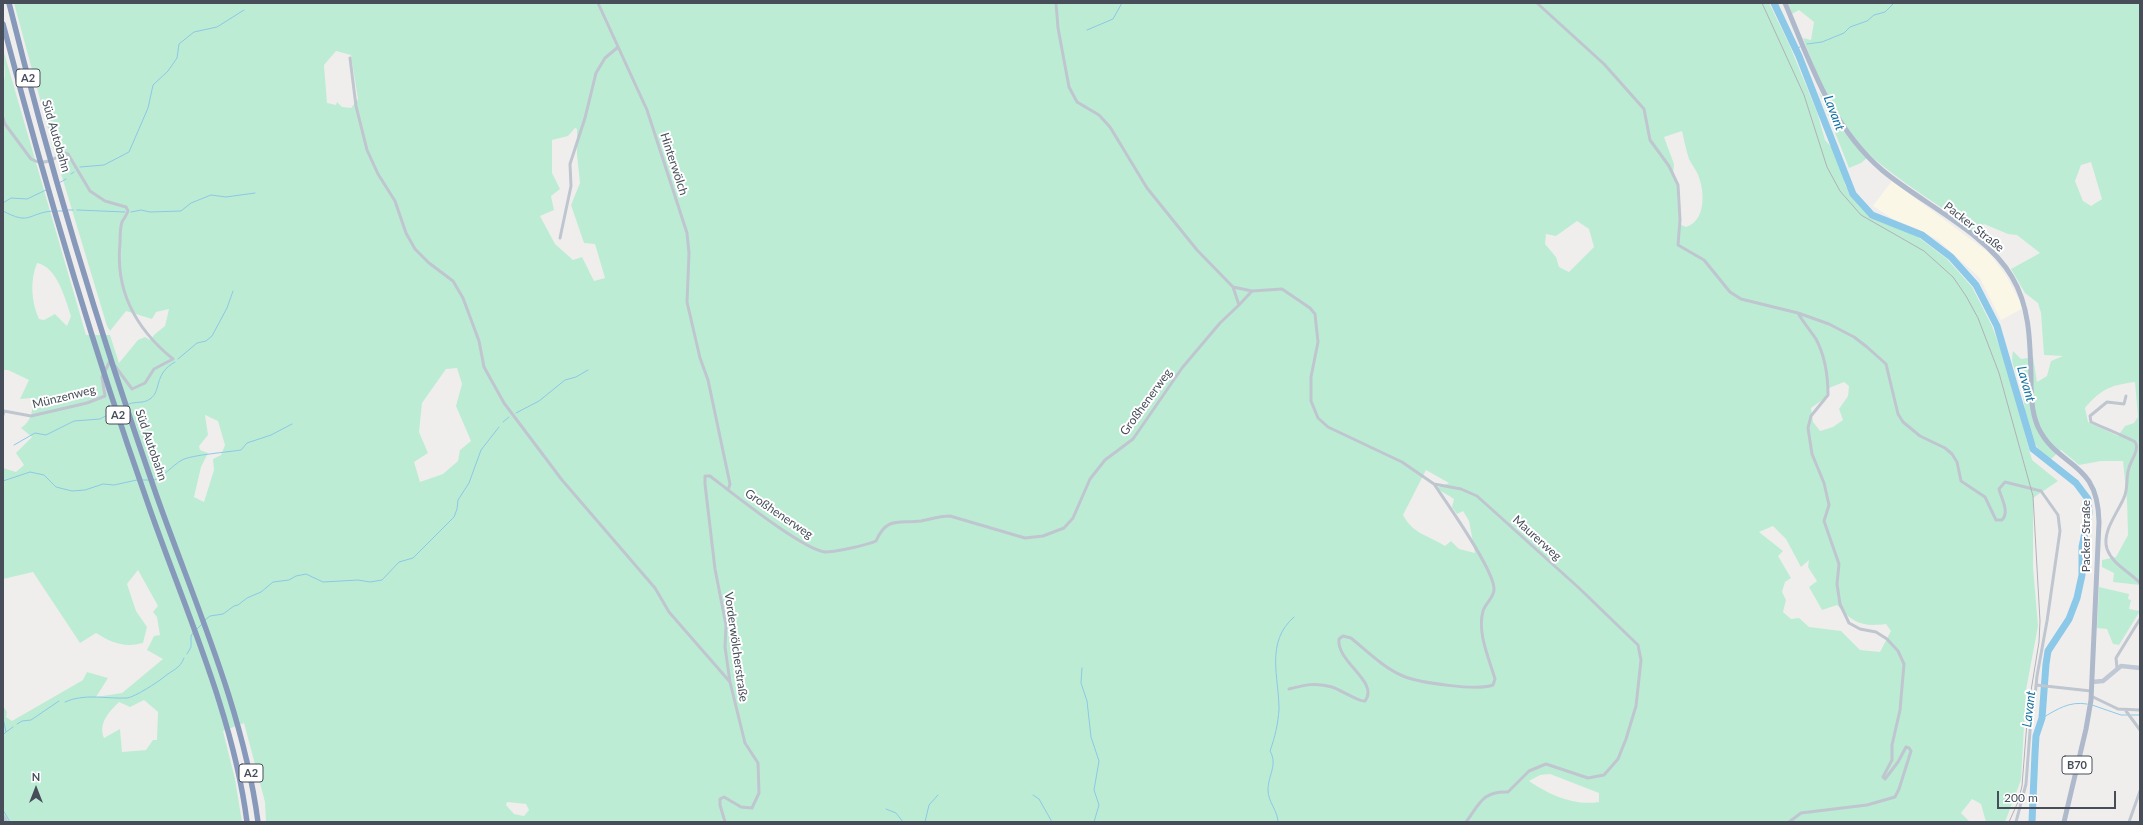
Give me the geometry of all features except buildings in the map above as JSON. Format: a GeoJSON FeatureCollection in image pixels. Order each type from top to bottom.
{"type":"FeatureCollection","features":[{"type":"Feature","properties":{"kind":"highway","name":"Süd Autobahn"},"geometry":{"type":"LineString","coordinates":[[9,3],[49,152],[105,338],[156,494],[238,726],[251,773],[258,822]]}},
{"type":"Feature","properties":{"kind":"highway","name":"Süd Autobahn"},"geometry":{"type":"LineString","coordinates":[[3,24],[38,156],[91,333],[146,498],[228,729],[240,776],[247,822]]}},
{"type":"Feature","properties":{"kind":"main road","name":"Packer Straße"},"geometry":{"type":"LineString","coordinates":[[1785,3],[1824,95],[1844,128],[1871,159],[1891,177],[1990,250],[2005,266],[2018,288],[2026,309],[2028,323],[2031,396],[2036,422],[2049,444],[2085,476],[2093,488],[2098,504],[2092,682]]}},
{"type":"Feature","properties":{"kind":"main road"},"geometry":{"type":"LineString","coordinates":[[2092,682],[2103,681],[2117,668],[2125,665],[2140,668]]}},
{"type":"Feature","properties":{"kind":"main road","name":"B70"},"geometry":{"type":"LineString","coordinates":[[2064,822],[2090,707],[2092,682]]}},
{"type":"Feature","properties":{"kind":"main road"},"geometry":{"type":"LineString","coordinates":[[3,818],[6,822]]}},
{"type":"Feature","properties":{"kind":"street","name":"Hinterwölch"},"geometry":{"type":"LineString","coordinates":[[598,3],[617,48],[647,110],[687,233],[689,253],[687,302],[700,358],[708,380],[730,484],[728,490]]}},
{"type":"Feature","properties":{"kind":"street"},"geometry":{"type":"LineString","coordinates":[[1056,3],[1058,28],[1069,87],[1077,102],[1099,115],[1110,127],[1146,188],[1197,250],[1233,287],[1239,305]]}},
{"type":"Feature","properties":{"kind":"street"},"geometry":{"type":"LineString","coordinates":[[1537,3],[1604,64],[1644,109],[1650,140],[1669,166],[1678,185],[1680,220],[1678,245],[1704,260],[1730,292],[1741,299],[1798,313],[1829,324],[1854,337],[1886,364],[1898,414],[1903,422],[1920,436],[1945,448],[1952,454],[1957,462],[1961,481],[1985,497],[1996,520],[2002,520],[2006,512],[1999,489],[2000,485],[2005,482],[2036,488],[2041,491],[2058,515],[2060,531],[2030,725],[2026,784],[2016,822]]}},
{"type":"Feature","properties":{"kind":"street"},"geometry":{"type":"LineString","coordinates":[[560,238],[571,186],[570,164],[596,73],[605,58],[617,48]]}},
{"type":"Feature","properties":{"kind":"street"},"geometry":{"type":"LineString","coordinates":[[350,58],[356,106],[367,150],[378,174],[395,201],[406,233],[415,249],[429,263],[453,281],[463,298],[479,341],[484,367],[504,403],[562,480],[655,588],[670,612],[730,682]]}},
{"type":"Feature","properties":{"kind":"street","name":"Münzenweg"},"geometry":{"type":"LineString","coordinates":[[3,118],[5,124],[31,159],[36,162],[46,162],[53,160],[64,153],[68,154],[90,191],[105,201],[126,206],[128,212],[122,222],[118,267],[127,303],[138,322],[160,348],[173,359],[154,369],[145,383],[132,388],[110,360],[102,377],[105,396],[87,403],[31,416],[10,411],[4,411],[3,415]]}},
{"type":"Feature","properties":{"kind":"street","name":"Maurerweg"},"geometry":{"type":"LineString","coordinates":[[1233,287],[1252,291],[1282,289],[1310,308],[1315,314],[1318,342],[1311,377],[1311,401],[1318,418],[1328,427],[1402,462],[1434,484],[1461,489],[1477,496],[1579,588],[1638,645],[1641,660],[1636,706],[1626,739],[1618,758],[1604,775],[1588,778],[1546,764],[1529,771],[1508,792],[1495,792],[1486,795],[1466,822]]}},
{"type":"Feature","properties":{"kind":"street","name":"Großhenerweg"},"geometry":{"type":"LineString","coordinates":[[728,490],[806,545],[825,552],[869,545],[876,541],[881,529],[892,522],[920,521],[941,516],[950,516],[1025,538],[1043,536],[1064,528],[1073,518],[1090,479],[1095,472],[1105,460],[1133,439],[1182,368],[1220,323],[1252,291]]}},
{"type":"Feature","properties":{"kind":"street"},"geometry":{"type":"LineString","coordinates":[[1789,822],[1801,813],[1867,805],[1895,797],[1911,751],[1909,748],[1903,750],[1898,762],[1885,779],[1883,777],[1892,760],[1892,745],[1900,710],[1904,664],[1898,651],[1887,639],[1876,632],[1860,629],[1849,623],[1840,604],[1837,584],[1839,564],[1824,521],[1829,505],[1824,483],[1812,454],[1808,428],[1811,416],[1828,396],[1828,381],[1824,357],[1816,338],[1798,313]]}},
{"type":"Feature","properties":{"kind":"street"},"geometry":{"type":"LineString","coordinates":[[2126,396],[2124,404],[2107,402],[2090,416],[2091,422],[2116,434],[2132,439],[2136,443],[2137,447],[2128,468],[2127,489],[2107,536],[2106,545],[2116,564],[2140,583]]}},
{"type":"Feature","properties":{"kind":"street","name":"Vorderwölcherstraße"},"geometry":{"type":"LineString","coordinates":[[725,822],[720,805],[720,799],[726,798],[741,807],[750,808],[757,801],[760,788],[758,760],[745,743],[730,682],[725,647],[726,625],[715,569],[704,478],[707,475],[710,476],[728,490]]}},
{"type":"Feature","properties":{"kind":"street"},"geometry":{"type":"LineString","coordinates":[[1289,689],[1311,684],[1322,684],[1347,692],[1361,702],[1365,702],[1369,695],[1368,687],[1351,668],[1339,645],[1339,638],[1343,636],[1351,638],[1392,670],[1404,676],[1455,686],[1485,688],[1493,685],[1495,679],[1483,635],[1481,621],[1483,610],[1494,591],[1493,580],[1465,530],[1434,484]]}},
{"type":"Feature","properties":{"kind":"street"},"geometry":{"type":"LineString","coordinates":[[2117,668],[2116,658],[2122,644],[2140,619]]}},
{"type":"Feature","properties":{"kind":"street"},"geometry":{"type":"LineString","coordinates":[[2037,685],[2047,685],[2091,695],[2107,705],[2127,712],[2140,710]]}},
{"type":"Feature","properties":{"kind":"street"},"geometry":{"type":"LineString","coordinates":[[2127,712],[2140,730]]}},
{"type":"Feature","properties":{"kind":"street"},"geometry":{"type":"LineString","coordinates":[[2128,822],[2140,791]]}},
{"type":"Feature","properties":{"kind":"shaded area"},"geometry":{"type":"Polygon","coordinates":[[[1892,181],[1989,253],[2007,277],[2023,308],[2001,320],[1980,278],[1938,240],[1918,229],[1893,219],[1873,206],[1892,181]]]}},
{"type":"Feature","properties":{"kind":"green space"},"geometry":{"type":"Polygon","coordinates":[[[14,3],[1769,3],[1789,44],[1817,112],[1825,140],[1834,150],[1843,173],[1845,185],[1851,196],[1870,216],[1918,237],[1947,259],[1972,287],[1992,326],[2008,370],[2032,460],[2058,481],[2033,498],[2033,567],[2038,626],[2026,690],[2021,780],[2005,822],[1986,822],[1981,804],[1972,799],[1961,813],[1970,822],[266,822],[265,802],[244,723],[223,731],[235,779],[242,822],[3,822],[3,706],[7,712],[6,717],[12,721],[83,680],[87,672],[108,678],[96,697],[122,693],[163,659],[147,650],[154,636],[160,635],[157,617],[153,612],[158,606],[138,570],[127,584],[136,611],[147,627],[143,643],[130,645],[118,644],[96,633],[80,643],[33,572],[3,579],[3,468],[16,472],[24,465],[16,453],[32,437],[21,428],[30,418],[32,411],[32,398],[20,399],[29,380],[8,370],[3,370],[3,85],[5,72],[3,49],[86,335],[110,335],[119,363],[138,340],[145,337],[150,340],[165,326],[169,309],[156,312],[152,319],[126,311],[110,331],[107,326],[53,147],[14,3]],[[336,51],[324,65],[327,103],[336,105],[337,102],[342,107],[351,108],[358,99],[351,55],[336,51]],[[575,128],[568,136],[552,140],[552,173],[560,189],[551,196],[554,210],[540,216],[555,244],[573,260],[582,257],[594,281],[605,278],[595,244],[584,243],[571,205],[580,183],[577,155],[577,129],[575,128]],[[1682,131],[1664,137],[1674,164],[1673,176],[1677,186],[1679,224],[1686,227],[1693,224],[1697,219],[1703,197],[1697,173],[1689,159],[1682,131]],[[1577,221],[1556,236],[1546,234],[1545,244],[1556,257],[1559,267],[1569,272],[1594,247],[1589,229],[1577,221]],[[37,263],[32,284],[34,305],[39,319],[44,320],[55,314],[67,326],[71,316],[59,284],[50,270],[37,263]],[[457,368],[446,369],[422,403],[419,432],[428,453],[414,462],[420,482],[443,474],[458,461],[460,450],[471,441],[456,406],[462,384],[457,368]],[[1844,382],[1829,388],[1825,398],[1811,408],[1813,422],[1820,431],[1833,427],[1843,420],[1839,409],[1848,396],[1849,386],[1844,382]],[[205,415],[208,435],[199,446],[200,450],[208,453],[201,467],[194,497],[204,502],[214,470],[213,459],[221,455],[225,445],[218,421],[205,415]],[[1426,470],[1403,515],[1411,526],[1421,534],[1445,546],[1451,541],[1459,549],[1475,553],[1469,521],[1463,511],[1457,514],[1452,507],[1454,499],[1436,488],[1449,483],[1426,470]],[[1773,526],[1759,532],[1783,551],[1778,556],[1791,578],[1785,582],[1782,592],[1786,600],[1783,612],[1791,619],[1799,618],[1809,627],[1841,631],[1860,650],[1880,652],[1891,631],[1886,624],[1870,625],[1858,622],[1848,616],[1837,605],[1822,610],[1809,587],[1817,581],[1808,567],[1809,560],[1801,567],[1786,539],[1773,526]],[[144,700],[130,707],[119,702],[108,714],[102,727],[104,738],[120,729],[122,752],[146,750],[153,740],[157,740],[158,712],[144,700]],[[1550,774],[1540,775],[1529,781],[1554,795],[1571,801],[1589,803],[1599,802],[1599,793],[1550,774]],[[507,802],[506,805],[514,814],[524,816],[529,810],[526,804],[507,802]]]}},
{"type":"Feature","properties":{"kind":"green space"},"geometry":{"type":"Polygon","coordinates":[[[1788,3],[2140,3],[2140,585],[2113,582],[2114,573],[2102,567],[2102,560],[2116,557],[2128,535],[2127,500],[2123,461],[2101,461],[2079,465],[2061,450],[2050,460],[2040,451],[2034,442],[2027,424],[2023,394],[2012,361],[2013,351],[2021,359],[2033,357],[2037,382],[2047,376],[2051,361],[2063,356],[2044,355],[2041,313],[2038,303],[2025,293],[2011,269],[2040,253],[2017,235],[2008,234],[1984,224],[1976,230],[1971,231],[1951,214],[1951,202],[1942,208],[1897,177],[1872,157],[1860,145],[1839,117],[1816,70],[1803,38],[1811,40],[1814,22],[1799,10],[1792,14],[1788,3]],[[2091,162],[2081,165],[2075,181],[2083,201],[2091,206],[2102,199],[2091,162]],[[2135,382],[2107,389],[2096,396],[2085,408],[2088,422],[2118,436],[2125,426],[2134,423],[2138,417],[2135,382]]]}},
{"type":"Feature","properties":{"kind":"green space"},"geometry":{"type":"Polygon","coordinates":[[[1819,92],[1844,132],[1867,158],[1861,163],[1849,168],[1819,92]]]}},
{"type":"Feature","properties":{"kind":"green space"},"geometry":{"type":"Polygon","coordinates":[[[2099,587],[2129,594],[2128,599],[2131,600],[2129,609],[2140,611],[2119,645],[2113,644],[2107,629],[2097,628],[2099,587]]]}},
{"type":"Feature","properties":{"kind":"waterway"},"geometry":{"type":"LineString","coordinates":[[1087,30],[1113,19],[1122,3]]}},
{"type":"Feature","properties":{"kind":"waterway","name":"Lavant"},"geometry":{"type":"LineString","coordinates":[[1774,3],[1799,56],[1853,194],[1872,215],[1922,235],[1951,257],[1976,285],[1997,326],[2033,449],[2076,483],[2088,499],[2089,513],[2082,547],[2082,575],[2077,598],[2069,619],[2048,651],[2042,718],[2036,736],[2032,822]]}},
{"type":"Feature","properties":{"kind":"waterway"},"geometry":{"type":"LineString","coordinates":[[1807,44],[1822,42],[1844,33],[1850,27],[1867,21],[1874,15],[1885,12],[1894,3]]}},
{"type":"Feature","properties":{"kind":"waterway"},"geometry":{"type":"LineString","coordinates":[[80,167],[104,165],[129,152],[148,108],[153,85],[168,71],[177,58],[179,44],[194,32],[217,27],[244,10]]}},
{"type":"Feature","properties":{"kind":"waterway","name":"Lavant"},"geometry":{"type":"LineString","coordinates":[[1795,49],[1800,47]]}},
{"type":"Feature","properties":{"kind":"waterway"},"geometry":{"type":"LineString","coordinates":[[59,183],[66,179]]}},
{"type":"Feature","properties":{"kind":"waterway"},"geometry":{"type":"LineString","coordinates":[[3,203],[11,198],[27,199],[46,190]]}},
{"type":"Feature","properties":{"kind":"waterway"},"geometry":{"type":"LineString","coordinates":[[131,212],[141,210],[150,212],[181,211],[191,203],[211,195],[226,197],[255,193]]}},
{"type":"Feature","properties":{"kind":"waterway"},"geometry":{"type":"LineString","coordinates":[[68,210],[73,210]]}},
{"type":"Feature","properties":{"kind":"waterway"},"geometry":{"type":"LineString","coordinates":[[77,210],[125,212]]}},
{"type":"Feature","properties":{"kind":"waterway"},"geometry":{"type":"LineString","coordinates":[[3,211],[19,218],[53,211]]}},
{"type":"Feature","properties":{"kind":"waterway"},"geometry":{"type":"LineString","coordinates":[[56,211],[63,211]]}},
{"type":"Feature","properties":{"kind":"waterway"},"geometry":{"type":"LineString","coordinates":[[178,359],[197,343],[206,341],[212,336],[227,308],[233,291]]}},
{"type":"Feature","properties":{"kind":"waterway"},"geometry":{"type":"LineString","coordinates":[[129,404],[145,401],[154,396],[164,372],[175,362]]}},
{"type":"Feature","properties":{"kind":"waterway"},"geometry":{"type":"LineString","coordinates":[[516,413],[539,401],[565,380],[576,377],[588,370]]}},
{"type":"Feature","properties":{"kind":"waterway"},"geometry":{"type":"LineString","coordinates":[[118,409],[124,406]]}},
{"type":"Feature","properties":{"kind":"waterway"},"geometry":{"type":"LineString","coordinates":[[14,445],[35,433],[46,435],[74,421],[100,419],[113,412]]}},
{"type":"Feature","properties":{"kind":"waterway"},"geometry":{"type":"LineString","coordinates":[[503,422],[509,417]]}},
{"type":"Feature","properties":{"kind":"waterway"},"geometry":{"type":"LineString","coordinates":[[154,480],[182,460],[201,455],[241,450],[247,443],[271,435],[292,424]]}},
{"type":"Feature","properties":{"kind":"waterway"},"geometry":{"type":"LineString","coordinates":[[205,620],[210,616],[223,614],[247,598],[261,592],[273,582],[289,580],[296,576],[306,574],[323,582],[358,580],[370,582],[382,580],[399,562],[413,558],[454,517],[458,500],[469,483],[481,450],[499,427]]}},
{"type":"Feature","properties":{"kind":"waterway"},"geometry":{"type":"LineString","coordinates":[[3,481],[30,472],[44,475],[56,487],[72,491],[85,490],[103,484],[114,485],[137,480]]}},
{"type":"Feature","properties":{"kind":"waterway"},"geometry":{"type":"LineString","coordinates":[[142,480],[149,480]]}},
{"type":"Feature","properties":{"kind":"waterway"},"geometry":{"type":"LineString","coordinates":[[1278,822],[1278,818],[1268,794],[1268,785],[1273,766],[1270,751],[1276,730],[1279,709],[1276,660],[1279,637],[1294,617]]}},
{"type":"Feature","properties":{"kind":"waterway"},"geometry":{"type":"LineString","coordinates":[[197,629],[202,624]]}},
{"type":"Feature","properties":{"kind":"waterway"},"geometry":{"type":"LineString","coordinates":[[187,654],[191,647],[191,636],[193,633]]}},
{"type":"Feature","properties":{"kind":"waterway"},"geometry":{"type":"LineString","coordinates":[[65,702],[72,699],[87,697],[131,697],[152,686],[176,669],[184,658]]}},
{"type":"Feature","properties":{"kind":"waterway"},"geometry":{"type":"LineString","coordinates":[[1082,668],[1081,683],[1087,701],[1091,737],[1099,761],[1094,790],[1099,805],[1094,822]]}},
{"type":"Feature","properties":{"kind":"waterway"},"geometry":{"type":"LineString","coordinates":[[17,724],[22,721],[31,720],[59,701]]}},
{"type":"Feature","properties":{"kind":"waterway"},"geometry":{"type":"LineString","coordinates":[[2042,718],[2069,705],[2081,703],[2087,704]]}},
{"type":"Feature","properties":{"kind":"waterway"},"geometry":{"type":"LineString","coordinates":[[2092,705],[2121,715],[2127,715]]}},
{"type":"Feature","properties":{"kind":"waterway"},"geometry":{"type":"LineString","coordinates":[[2131,715],[2140,715]]}},
{"type":"Feature","properties":{"kind":"waterway"},"geometry":{"type":"LineString","coordinates":[[3,718],[6,732],[3,735]]}},
{"type":"Feature","properties":{"kind":"waterway"},"geometry":{"type":"LineString","coordinates":[[6,732],[13,727]]}},
{"type":"Feature","properties":{"kind":"waterway"},"geometry":{"type":"LineString","coordinates":[[925,822],[929,805],[938,795]]}},
{"type":"Feature","properties":{"kind":"waterway"},"geometry":{"type":"LineString","coordinates":[[1033,795],[1039,799],[1052,822]]}},
{"type":"Feature","properties":{"kind":"waterway"},"geometry":{"type":"LineString","coordinates":[[886,809],[896,813],[903,822]]}},
{"type":"Feature","properties":{"kind":"waterway"},"geometry":{"type":"LineString","coordinates":[[3,810],[10,822]]}},
{"type":"Feature","properties":{"kind":"railway"},"geometry":{"type":"LineString","coordinates":[[1762,3],[1804,95],[1827,167],[1840,191],[1861,215],[1924,251],[1953,277],[1966,296],[1978,318],[1999,373],[2033,496],[2040,621],[2039,642],[2028,709],[2022,786],[2018,802],[2009,822]]}}]}
